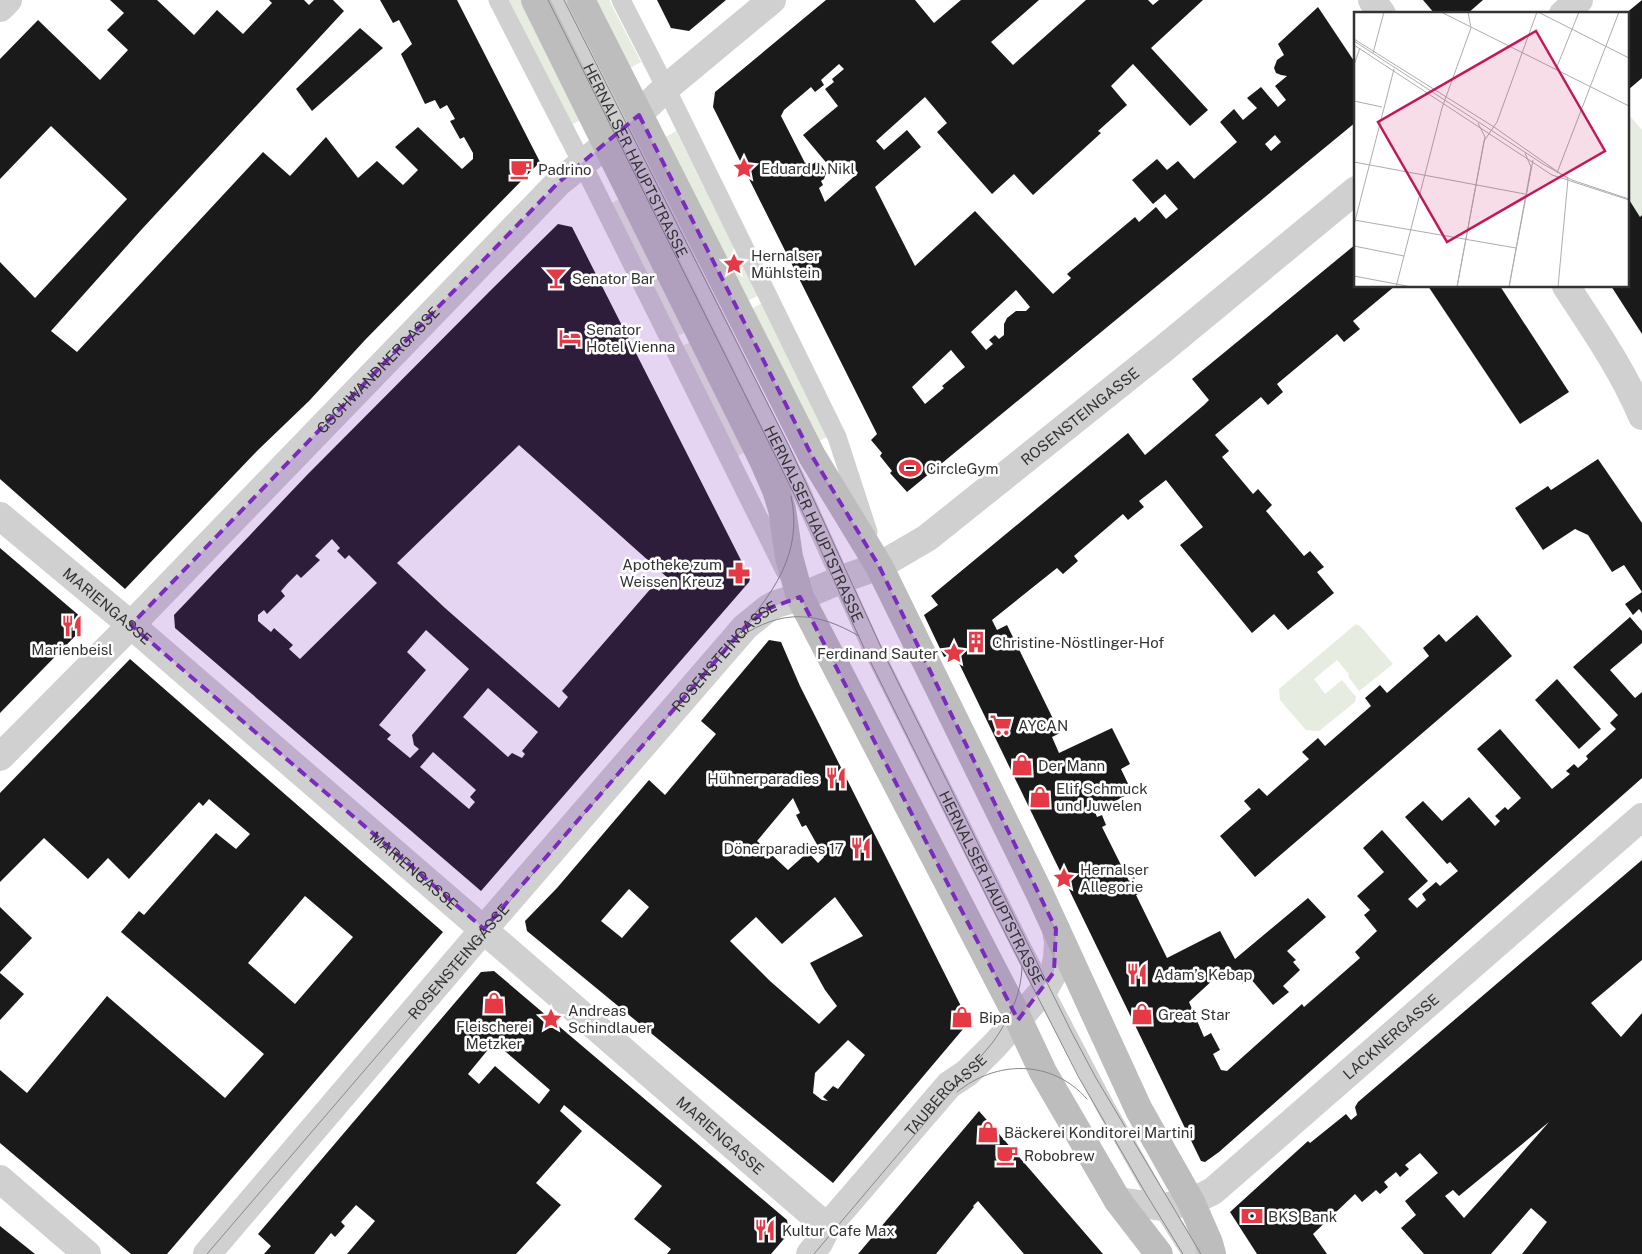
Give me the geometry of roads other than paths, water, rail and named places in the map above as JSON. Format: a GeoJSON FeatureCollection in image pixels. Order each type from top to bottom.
{"type":"FeatureCollection","features":[{"type":"Feature","properties":{"kind":"main road","name":"HERNALSER HAUPTSTRASSE"},"geometry":{"type":"LineString","coordinates":[[535,0],[623,130],[812,456],[879,566],[1056,928],[1139,1110],[1191,1202],[1206,1234],[1212,1254]]}},
{"type":"Feature","properties":{"kind":"main road","name":"HERNALSER HAUPTSTRASSE"},"geometry":{"type":"LineString","coordinates":[[581,0],[623,130],[776,490],[782,509],[788,558],[800,597],[1043,1072],[1118,1201],[1159,1254]]}},
{"type":"Feature","properties":{"kind":"street"},"geometry":{"type":"LineString","coordinates":[[0,8],[8,0]]}},
{"type":"Feature","properties":{"kind":"street","name":"GSCHWANDNERGASSE"},"geometry":{"type":"LineString","coordinates":[[0,757],[131,625],[559,182],[623,130],[666,88],[772,0]]}},
{"type":"Feature","properties":{"kind":"street"},"geometry":{"type":"LineString","coordinates":[[1372,0],[1381,12]]}},
{"type":"Feature","properties":{"kind":"street"},"geometry":{"type":"LineString","coordinates":[[1565,12],[1579,0]]}},
{"type":"Feature","properties":{"kind":"street","name":"ROSENSTEINGASSE"},"geometry":{"type":"LineString","coordinates":[[207,1254],[745,627],[767,609],[879,566],[927,538],[1162,350],[1354,192]]}},
{"type":"Feature","properties":{"kind":"street"},"geometry":{"type":"LineString","coordinates":[[1567,288],[1615,361],[1636,381],[1642,416]]}},
{"type":"Feature","properties":{"kind":"street","name":"MARIENGASSE"},"geometry":{"type":"LineString","coordinates":[[0,516],[131,625],[827,1227]]}},
{"type":"Feature","properties":{"kind":"street","name":"LACKNERGASSE"},"geometry":{"type":"LineString","coordinates":[[1118,1201],[1162,1207],[1191,1202],[1212,1191],[1642,817]]}},
{"type":"Feature","properties":{"kind":"street","name":"TAUBERGASSE"},"geometry":{"type":"LineString","coordinates":[[810,1254],[819,1243],[827,1227],[950,1085],[972,1068],[1044,990],[1054,972],[1057,958],[1056,928]]}},
{"type":"Feature","properties":{"kind":"street"},"geometry":{"type":"LineString","coordinates":[[0,1179],[87,1254]]}},
{"type":"Feature","properties":{"kind":"lane","name":"HERNALSER HAUPTSTRASSE"},"geometry":{"type":"LineString","coordinates":[[498,0],[582,163],[738,478],[800,597]]}},
{"type":"Feature","properties":{"kind":"lane","name":"HERNALSER HAUPTSTRASSE"},"geometry":{"type":"LineString","coordinates":[[556,0],[623,130],[796,480],[870,644],[1044,990],[1162,1207],[1192,1254]]}},
{"type":"Feature","properties":{"kind":"lane","name":"HERNALSER HAUPTSTRASSE"},"geometry":{"type":"LineString","coordinates":[[621,0],[837,437],[879,566]]}},
{"type":"Feature","properties":{"kind":"tram line"},"geometry":{"type":"LineString","coordinates":[[548,0],[776,457],[819,546],[872,665],[995,913],[1078,1076],[1183,1254]]}},
{"type":"Feature","properties":{"kind":"tram line"},"geometry":{"type":"LineString","coordinates":[[564,0],[789,446],[886,658],[1072,1033],[1096,1078],[1201,1254]]}},
{"type":"Feature","properties":{"kind":"tram line"},"geometry":{"type":"LineString","coordinates":[[207,1254],[761,606],[782,573],[789,555],[793,537],[794,517],[791,496]]}},
{"type":"Feature","properties":{"kind":"tram line"},"geometry":{"type":"LineString","coordinates":[[740,637],[770,622],[799,617],[814,618],[828,622],[859,636]]}},
{"type":"Feature","properties":{"kind":"tram line"},"geometry":{"type":"LineString","coordinates":[[814,1254],[993,1042],[1004,1025],[1017,997],[1022,967]]}},
{"type":"Feature","properties":{"kind":"tram line"},"geometry":{"type":"LineString","coordinates":[[957,1092],[972,1081],[989,1074],[1024,1068],[1041,1071],[1057,1077],[1073,1086],[1087,1099]]}},
{"type":"Feature","properties":{"kind":"place","name":"Eduard J. Nikl"},"geometry":{"type":"Point","coordinates":[744,168]}},
{"type":"Feature","properties":{"kind":"place","name":"Padrino"},"geometry":{"type":"Point","coordinates":[521,169]}},
{"type":"Feature","properties":{"kind":"place","name":"Hernalser Mühlstein"},"geometry":{"type":"Point","coordinates":[734,264]}},
{"type":"Feature","properties":{"kind":"place","name":"Senator Bar"},"geometry":{"type":"Point","coordinates":[556,278]}},
{"type":"Feature","properties":{"kind":"place","name":"Senator Hotel Vienna"},"geometry":{"type":"Point","coordinates":[570,338]}},
{"type":"Feature","properties":{"kind":"place","name":"CircleGym"},"geometry":{"type":"Point","coordinates":[910,468]}},
{"type":"Feature","properties":{"kind":"place","name":"Apotheke zum Weissen Kreuz"},"geometry":{"type":"Point","coordinates":[739,573]}},
{"type":"Feature","properties":{"kind":"place","name":"Marienbeisl"},"geometry":{"type":"Point","coordinates":[72,626]}},
{"type":"Feature","properties":{"kind":"place","name":"Christine-Nöstlinger-Hof"},"geometry":{"type":"Point","coordinates":[976,642]}},
{"type":"Feature","properties":{"kind":"place","name":"Ferdinand Sauter"},"geometry":{"type":"Point","coordinates":[954,653]}},
{"type":"Feature","properties":{"kind":"place","name":"AYCAN"},"geometry":{"type":"Point","coordinates":[1001,725]}},
{"type":"Feature","properties":{"kind":"place","name":"Der Mann"},"geometry":{"type":"Point","coordinates":[1022,765]}},
{"type":"Feature","properties":{"kind":"place","name":"Hühnerparadies"},"geometry":{"type":"Point","coordinates":[836,778]}},
{"type":"Feature","properties":{"kind":"place","name":"Elif Schmuck und Juwelen"},"geometry":{"type":"Point","coordinates":[1040,797]}},
{"type":"Feature","properties":{"kind":"place","name":"Dönerparadies 17"},"geometry":{"type":"Point","coordinates":[861,848]}},
{"type":"Feature","properties":{"kind":"place","name":"Hernalser Allegorie"},"geometry":{"type":"Point","coordinates":[1064,878]}},
{"type":"Feature","properties":{"kind":"place","name":"Adam’s Kebap"},"geometry":{"type":"Point","coordinates":[1137,974]}},
{"type":"Feature","properties":{"kind":"place","name":"Fleischerei Metzker"},"geometry":{"type":"Point","coordinates":[494,1003]}},
{"type":"Feature","properties":{"kind":"place","name":"Great Star"},"geometry":{"type":"Point","coordinates":[1142,1014]}},
{"type":"Feature","properties":{"kind":"place","name":"Bipa"},"geometry":{"type":"Point","coordinates":[962,1017]}},
{"type":"Feature","properties":{"kind":"place","name":"Andreas Schindlauer"},"geometry":{"type":"Point","coordinates":[551,1019]}},
{"type":"Feature","properties":{"kind":"place","name":"Bäckerei Konditorei Martini"},"geometry":{"type":"Point","coordinates":[988,1132]}},
{"type":"Feature","properties":{"kind":"place","name":"Robobrew"},"geometry":{"type":"Point","coordinates":[1007,1155]}},
{"type":"Feature","properties":{"kind":"place","name":"BKS Bank"},"geometry":{"type":"Point","coordinates":[1252,1216]}},
{"type":"Feature","properties":{"kind":"place","name":"Kultur Cafe Max"},"geometry":{"type":"Point","coordinates":[765,1230]}}]}
